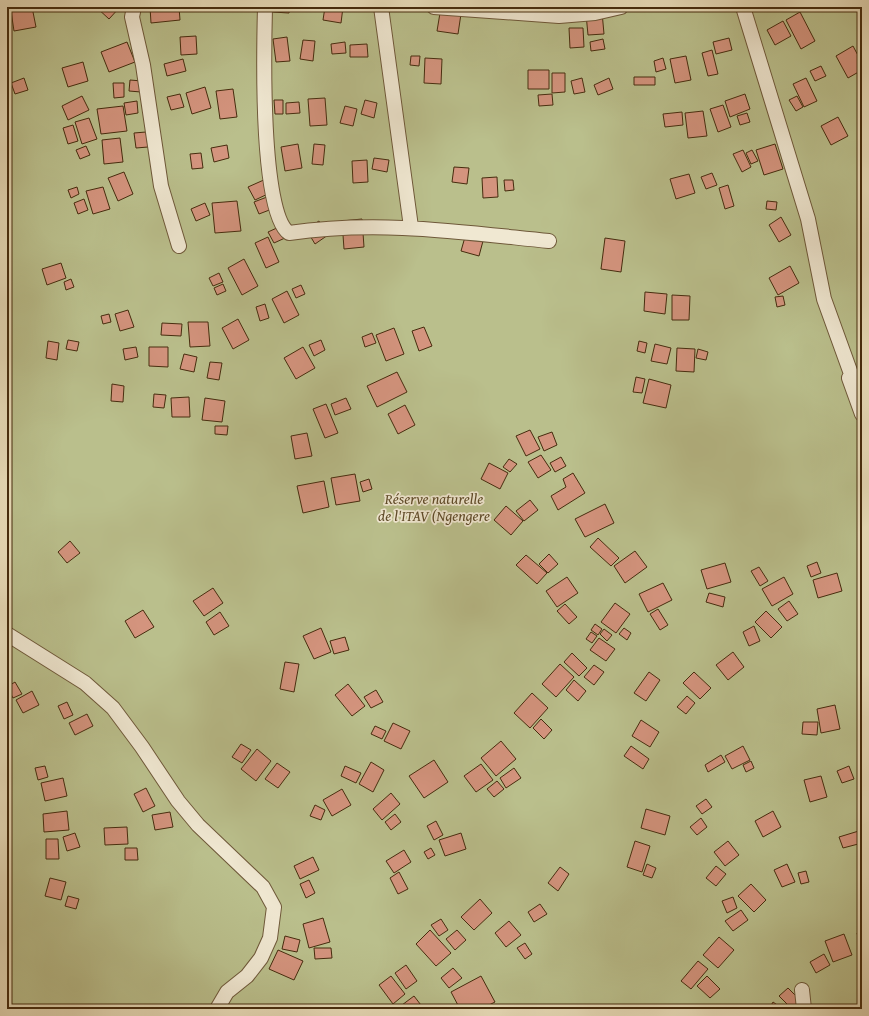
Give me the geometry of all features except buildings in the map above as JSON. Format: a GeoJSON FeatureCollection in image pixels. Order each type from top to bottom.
{"type":"FeatureCollection","features":[{"type":"Feature","properties":{"kind":"street"},"geometry":{"type":"LineString","coordinates":[[134,7],[132,17],[143,65],[161,186],[179,246]]}},
{"type":"Feature","properties":{"kind":"street"},"geometry":{"type":"LineString","coordinates":[[265,7],[264,89],[271,186],[279,220],[284,230],[289,233],[348,226],[411,227],[549,241]]}},
{"type":"Feature","properties":{"kind":"street"},"geometry":{"type":"LineString","coordinates":[[381,7],[411,227]]}},
{"type":"Feature","properties":{"kind":"street"},"geometry":{"type":"LineString","coordinates":[[434,7],[559,16],[595,13],[620,7]]}},
{"type":"Feature","properties":{"kind":"street"},"geometry":{"type":"LineString","coordinates":[[743,7],[808,220],[824,299],[854,382],[848,378],[862,414]]}},
{"type":"Feature","properties":{"kind":"street"},"geometry":{"type":"LineString","coordinates":[[7,634],[85,683],[113,708],[183,807],[198,825],[263,887],[267,894],[274,907],[270,938],[261,958],[248,976],[227,992],[217,1009]]}},
{"type":"Feature","properties":{"kind":"street"},"geometry":{"type":"LineString","coordinates":[[802,990],[804,1009]]}},
{"type":"Feature","properties":{"kind":"green space","name":"Réserve naturelle de l'ITAV (Ngengere"},"geometry":{"type":"Polygon","coordinates":[[[7,7],[862,7],[862,1009],[7,1009],[7,7]]]}}]}
